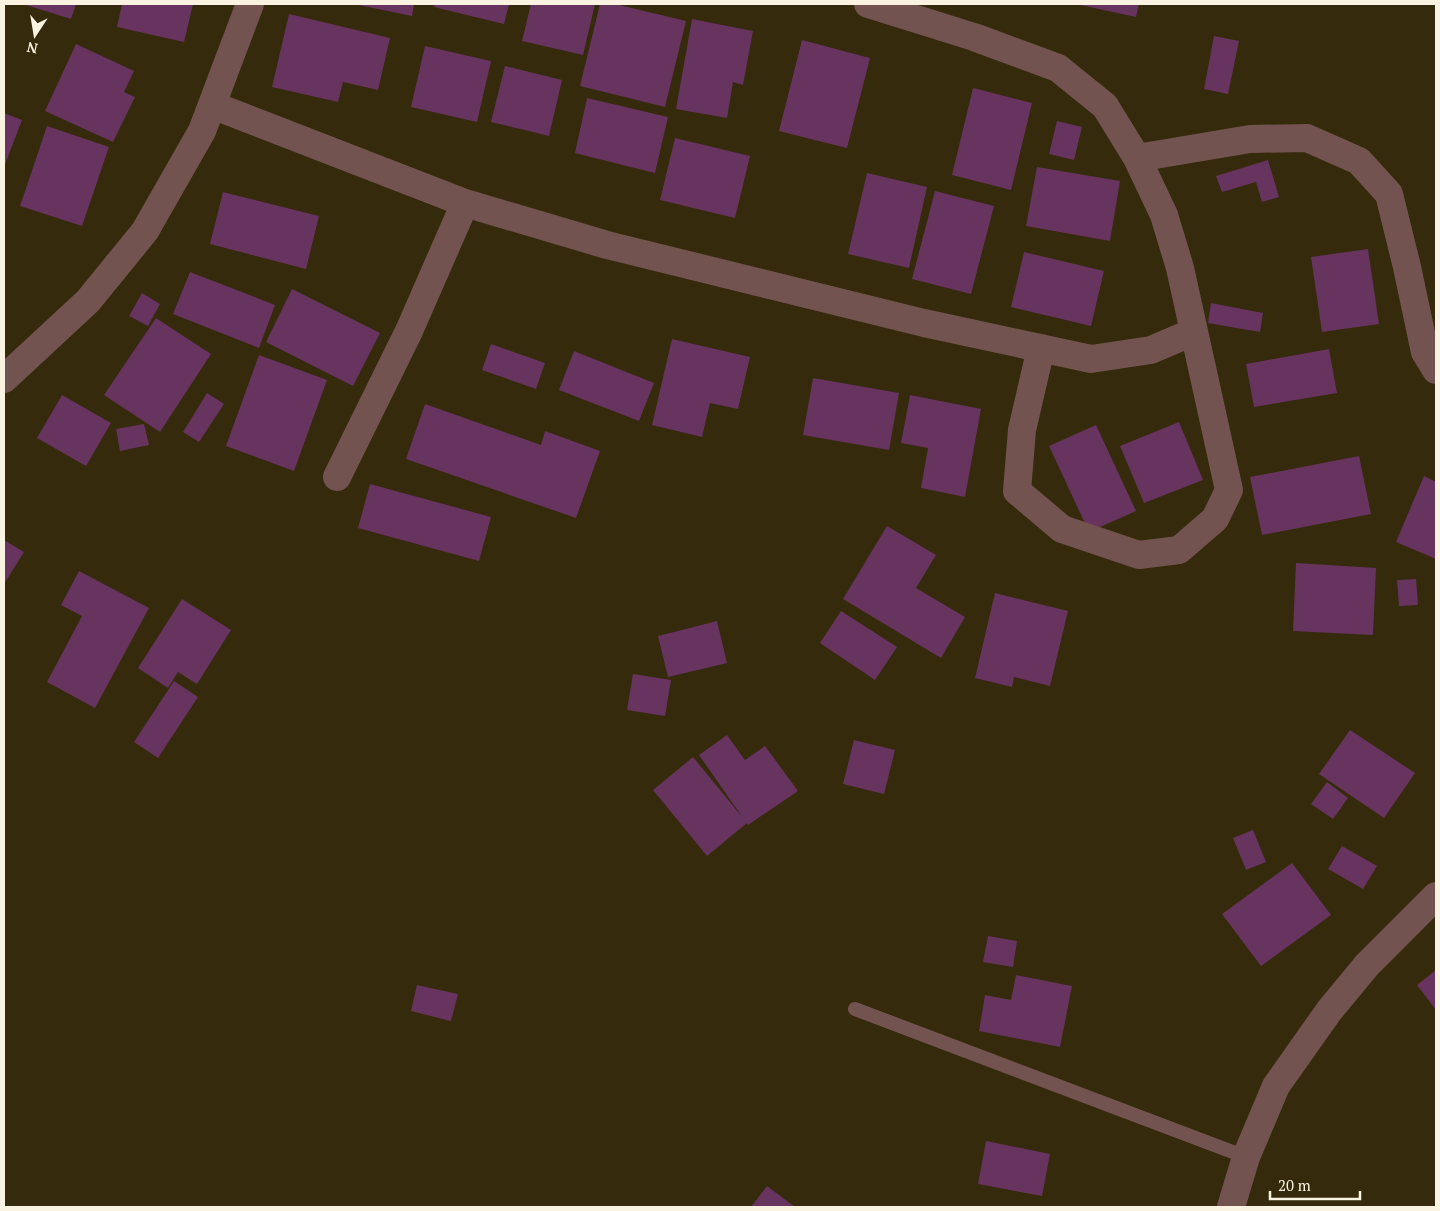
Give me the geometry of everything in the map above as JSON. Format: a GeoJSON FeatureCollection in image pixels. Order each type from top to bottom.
{"type":"FeatureCollection","features":[{"type":"Feature","properties":{"kind":"street"},"geometry":{"type":"LineString","coordinates":[[4,379],[88,301],[145,230],[202,131],[250,4]]}},
{"type":"Feature","properties":{"kind":"street"},"geometry":{"type":"LineString","coordinates":[[868,4],[974,38],[1058,68],[1105,106],[1138,158],[1164,215],[1180,268],[1229,490],[1215,519],[1179,550],[1139,555],[1062,529],[1018,491],[1022,430],[1041,348]]}},
{"type":"Feature","properties":{"kind":"street"},"geometry":{"type":"LineString","coordinates":[[212,105],[465,203],[607,245],[924,323],[1090,359],[1151,350],[1194,332]]}},
{"type":"Feature","properties":{"kind":"street"},"geometry":{"type":"LineString","coordinates":[[1138,158],[1250,139],[1308,138],[1359,161],[1389,194],[1425,352],[1436,370]]}},
{"type":"Feature","properties":{"kind":"street"},"geometry":{"type":"LineString","coordinates":[[337,477],[409,332],[465,203]]}},
{"type":"Feature","properties":{"kind":"street"},"geometry":{"type":"LineString","coordinates":[[1231,1207],[1246,1157],[1276,1086],[1329,1011],[1367,965],[1436,896]]}},
{"type":"Feature","properties":{"kind":"lane"},"geometry":{"type":"LineString","coordinates":[[855,1009],[1246,1157]]}},
{"type":"Feature","properties":{"kind":"building"},"geometry":{"type":"Polygon","coordinates":[[[23,4],[76,4],[71,19],[23,4]]]}},
{"type":"Feature","properties":{"kind":"building"},"geometry":{"type":"Polygon","coordinates":[[[122,4],[193,4],[184,42],[117,27],[122,4]]]}},
{"type":"Feature","properties":{"kind":"building"},"geometry":{"type":"Polygon","coordinates":[[[354,4],[414,4],[412,16],[354,4]]]}},
{"type":"Feature","properties":{"kind":"building"},"geometry":{"type":"Polygon","coordinates":[[[435,4],[509,4],[504,24],[434,7],[435,4]]]}},
{"type":"Feature","properties":{"kind":"building"},"geometry":{"type":"Polygon","coordinates":[[[531,4],[595,4],[583,55],[522,41],[531,4]]]}},
{"type":"Feature","properties":{"kind":"building"},"geometry":{"type":"Polygon","coordinates":[[[600,4],[615,4],[686,21],[665,107],[580,86],[600,4]]]}},
{"type":"Feature","properties":{"kind":"building"},"geometry":{"type":"Polygon","coordinates":[[[1076,4],[1139,4],[1136,17],[1076,4]]]}},
{"type":"Feature","properties":{"kind":"building"},"geometry":{"type":"Polygon","coordinates":[[[289,14],[390,38],[378,90],[343,82],[338,102],[272,87],[289,14]]]}},
{"type":"Feature","properties":{"kind":"building"},"geometry":{"type":"Polygon","coordinates":[[[692,19],[753,31],[743,85],[733,82],[727,118],[676,109],[692,19]]]}},
{"type":"Feature","properties":{"kind":"building"},"geometry":{"type":"Polygon","coordinates":[[[1214,36],[1239,41],[1228,94],[1204,89],[1214,36]]]}},
{"type":"Feature","properties":{"kind":"building"},"geometry":{"type":"Polygon","coordinates":[[[802,40],[870,58],[847,148],[779,131],[802,40]]]}},
{"type":"Feature","properties":{"kind":"building"},"geometry":{"type":"Polygon","coordinates":[[[76,44],[134,71],[124,92],[135,97],[113,142],[45,111],[76,44]]]}},
{"type":"Feature","properties":{"kind":"building"},"geometry":{"type":"Polygon","coordinates":[[[425,46],[491,61],[477,122],[411,107],[425,46]]]}},
{"type":"Feature","properties":{"kind":"building"},"geometry":{"type":"Polygon","coordinates":[[[505,66],[562,80],[549,136],[491,122],[505,66]]]}},
{"type":"Feature","properties":{"kind":"building"},"geometry":{"type":"Polygon","coordinates":[[[973,88],[1032,103],[1011,190],[952,175],[973,88]]]}},
{"type":"Feature","properties":{"kind":"building"},"geometry":{"type":"Polygon","coordinates":[[[587,98],[668,117],[655,173],[575,153],[587,98]]]}},
{"type":"Feature","properties":{"kind":"building"},"geometry":{"type":"Polygon","coordinates":[[[4,113],[22,120],[4,167],[4,113]]]}},
{"type":"Feature","properties":{"kind":"building"},"geometry":{"type":"Polygon","coordinates":[[[1057,121],[1082,127],[1074,160],[1049,154],[1057,121]]]}},
{"type":"Feature","properties":{"kind":"building"},"geometry":{"type":"Polygon","coordinates":[[[47,126],[109,147],[82,226],[20,206],[47,126]]]}},
{"type":"Feature","properties":{"kind":"building"},"geometry":{"type":"Polygon","coordinates":[[[675,138],[750,156],[735,218],[660,200],[675,138]]]}},
{"type":"Feature","properties":{"kind":"building"},"geometry":{"type":"Polygon","coordinates":[[[1268,160],[1279,197],[1262,202],[1256,182],[1222,192],[1216,176],[1268,160]]]}},
{"type":"Feature","properties":{"kind":"building"},"geometry":{"type":"Polygon","coordinates":[[[1037,167],[1120,181],[1110,241],[1026,226],[1037,167]]]}},
{"type":"Feature","properties":{"kind":"building"},"geometry":{"type":"Polygon","coordinates":[[[867,173],[927,187],[909,268],[848,254],[867,173]]]}},
{"type":"Feature","properties":{"kind":"building"},"geometry":{"type":"Polygon","coordinates":[[[935,191],[994,206],[971,294],[912,279],[935,191]]]}},
{"type":"Feature","properties":{"kind":"building"},"geometry":{"type":"Polygon","coordinates":[[[223,192],[319,216],[306,269],[210,244],[223,192]]]}},
{"type":"Feature","properties":{"kind":"building"},"geometry":{"type":"Polygon","coordinates":[[[1368,249],[1379,324],[1322,332],[1311,257],[1368,249]]]}},
{"type":"Feature","properties":{"kind":"building"},"geometry":{"type":"Polygon","coordinates":[[[1024,252],[1104,271],[1091,326],[1011,307],[1024,252]]]}},
{"type":"Feature","properties":{"kind":"building"},"geometry":{"type":"Polygon","coordinates":[[[190,272],[275,305],[259,348],[173,314],[190,272]]]}},
{"type":"Feature","properties":{"kind":"building"},"geometry":{"type":"Polygon","coordinates":[[[292,289],[380,333],[353,386],[266,342],[292,289]]]}},
{"type":"Feature","properties":{"kind":"building"},"geometry":{"type":"Polygon","coordinates":[[[142,293],[160,304],[148,326],[129,316],[142,293]]]}},
{"type":"Feature","properties":{"kind":"building"},"geometry":{"type":"Polygon","coordinates":[[[1211,303],[1263,313],[1260,332],[1208,323],[1211,303]]]}},
{"type":"Feature","properties":{"kind":"building"},"geometry":{"type":"Polygon","coordinates":[[[156,318],[211,354],[160,432],[104,395],[156,318]]]}},
{"type":"Feature","properties":{"kind":"building"},"geometry":{"type":"Polygon","coordinates":[[[672,339],[750,357],[738,409],[710,403],[702,437],[652,425],[672,339]]]}},
{"type":"Feature","properties":{"kind":"building"},"geometry":{"type":"Polygon","coordinates":[[[491,344],[545,363],[536,389],[482,370],[491,344]]]}},
{"type":"Feature","properties":{"kind":"building"},"geometry":{"type":"Polygon","coordinates":[[[1329,349],[1337,393],[1254,407],[1246,364],[1329,349]]]}},
{"type":"Feature","properties":{"kind":"building"},"geometry":{"type":"Polygon","coordinates":[[[574,351],[654,383],[639,421],[559,390],[574,351]]]}},
{"type":"Feature","properties":{"kind":"building"},"geometry":{"type":"Polygon","coordinates":[[[259,355],[327,380],[294,471],[226,446],[259,355]]]}},
{"type":"Feature","properties":{"kind":"building"},"geometry":{"type":"Polygon","coordinates":[[[813,378],[899,393],[889,450],[803,435],[813,378]]]}},
{"type":"Feature","properties":{"kind":"building"},"geometry":{"type":"Polygon","coordinates":[[[207,393],[224,404],[199,442],[183,432],[207,393]]]}},
{"type":"Feature","properties":{"kind":"building"},"geometry":{"type":"Polygon","coordinates":[[[62,395],[111,423],[86,466],[37,438],[62,395]]]}},
{"type":"Feature","properties":{"kind":"building"},"geometry":{"type":"Polygon","coordinates":[[[910,395],[981,409],[965,497],[921,488],[928,448],[901,443],[910,395]]]}},
{"type":"Feature","properties":{"kind":"building"},"geometry":{"type":"Polygon","coordinates":[[[425,404],[541,445],[545,431],[600,451],[576,518],[406,459],[425,404]]]}},
{"type":"Feature","properties":{"kind":"building"},"geometry":{"type":"Polygon","coordinates":[[[1179,422],[1203,480],[1144,503],[1120,446],[1179,422]]]}},
{"type":"Feature","properties":{"kind":"building"},"geometry":{"type":"Polygon","coordinates":[[[144,424],[149,445],[120,451],[116,429],[144,424]]]}},
{"type":"Feature","properties":{"kind":"building"},"geometry":{"type":"Polygon","coordinates":[[[1096,425],[1136,511],[1089,532],[1049,446],[1096,425]]]}},
{"type":"Feature","properties":{"kind":"building"},"geometry":{"type":"Polygon","coordinates":[[[1359,456],[1371,514],[1262,535],[1250,477],[1359,456]]]}},
{"type":"Feature","properties":{"kind":"building"},"geometry":{"type":"Polygon","coordinates":[[[1424,476],[1436,482],[1436,559],[1396,542],[1424,476]]]}},
{"type":"Feature","properties":{"kind":"building"},"geometry":{"type":"Polygon","coordinates":[[[370,484],[491,517],[479,561],[358,528],[370,484]]]}},
{"type":"Feature","properties":{"kind":"building"},"geometry":{"type":"Polygon","coordinates":[[[887,526],[936,555],[916,588],[965,617],[941,658],[843,599],[887,526]]]}},
{"type":"Feature","properties":{"kind":"building"},"geometry":{"type":"Polygon","coordinates":[[[4,540],[24,552],[4,584],[4,540]]]}},
{"type":"Feature","properties":{"kind":"building"},"geometry":{"type":"Polygon","coordinates":[[[1296,563],[1376,568],[1373,635],[1293,631],[1296,563]]]}},
{"type":"Feature","properties":{"kind":"building"},"geometry":{"type":"Polygon","coordinates":[[[79,571],[149,608],[95,708],[47,682],[82,616],[61,605],[79,571]]]}},
{"type":"Feature","properties":{"kind":"building"},"geometry":{"type":"Polygon","coordinates":[[[1416,579],[1418,605],[1399,606],[1397,580],[1416,579]]]}},
{"type":"Feature","properties":{"kind":"building"},"geometry":{"type":"Polygon","coordinates":[[[995,593],[1068,611],[1050,686],[1014,677],[1012,687],[975,678],[995,593]]]}},
{"type":"Feature","properties":{"kind":"building"},"geometry":{"type":"Polygon","coordinates":[[[182,599],[231,630],[197,684],[178,672],[168,688],[138,668],[182,599]]]}},
{"type":"Feature","properties":{"kind":"building"},"geometry":{"type":"Polygon","coordinates":[[[841,611],[897,647],[875,680],[820,643],[841,611]]]}},
{"type":"Feature","properties":{"kind":"building"},"geometry":{"type":"Polygon","coordinates":[[[717,621],[727,663],[668,677],[658,636],[717,621]]]}},
{"type":"Feature","properties":{"kind":"building"},"geometry":{"type":"Polygon","coordinates":[[[633,674],[671,680],[665,716],[627,710],[633,674]]]}},
{"type":"Feature","properties":{"kind":"building"},"geometry":{"type":"Polygon","coordinates":[[[174,681],[198,697],[158,758],[134,742],[174,681]]]}},
{"type":"Feature","properties":{"kind":"building"},"geometry":{"type":"Polygon","coordinates":[[[1350,730],[1415,773],[1384,818],[1319,774],[1350,730]]]}},
{"type":"Feature","properties":{"kind":"building"},"geometry":{"type":"Polygon","coordinates":[[[727,735],[745,760],[765,746],[798,791],[748,825],[747,823],[707,856],[653,790],[693,757],[743,818],[699,755],[727,735]]]}},
{"type":"Feature","properties":{"kind":"building"},"geometry":{"type":"Polygon","coordinates":[[[854,740],[895,750],[884,794],[843,784],[854,740]]]}},
{"type":"Feature","properties":{"kind":"building"},"geometry":{"type":"Polygon","coordinates":[[[1327,782],[1348,798],[1333,819],[1311,804],[1327,782]]]}},
{"type":"Feature","properties":{"kind":"building"},"geometry":{"type":"Polygon","coordinates":[[[1253,830],[1266,862],[1246,870],[1233,838],[1253,830]]]}},
{"type":"Feature","properties":{"kind":"building"},"geometry":{"type":"Polygon","coordinates":[[[1342,846],[1377,866],[1363,889],[1328,869],[1342,846]]]}},
{"type":"Feature","properties":{"kind":"building"},"geometry":{"type":"Polygon","coordinates":[[[1292,863],[1331,915],[1261,966],[1222,914],[1292,863]]]}},
{"type":"Feature","properties":{"kind":"building"},"geometry":{"type":"Polygon","coordinates":[[[988,936],[1017,941],[1013,967],[983,962],[988,936]]]}},
{"type":"Feature","properties":{"kind":"building"},"geometry":{"type":"Polygon","coordinates":[[[1436,970],[1436,1010],[1417,985],[1436,970]]]}},
{"type":"Feature","properties":{"kind":"building"},"geometry":{"type":"Polygon","coordinates":[[[1016,975],[1072,986],[1060,1047],[979,1031],[985,995],[1011,1000],[1016,975]]]}},
{"type":"Feature","properties":{"kind":"building"},"geometry":{"type":"Polygon","coordinates":[[[417,985],[458,994],[451,1021],[411,1011],[417,985]]]}},
{"type":"Feature","properties":{"kind":"building"},"geometry":{"type":"Polygon","coordinates":[[[986,1141],[1050,1154],[1042,1196],[978,1184],[986,1141]]]}},
{"type":"Feature","properties":{"kind":"building"},"geometry":{"type":"Polygon","coordinates":[[[767,1186],[795,1207],[751,1207],[767,1186]]]}}]}
